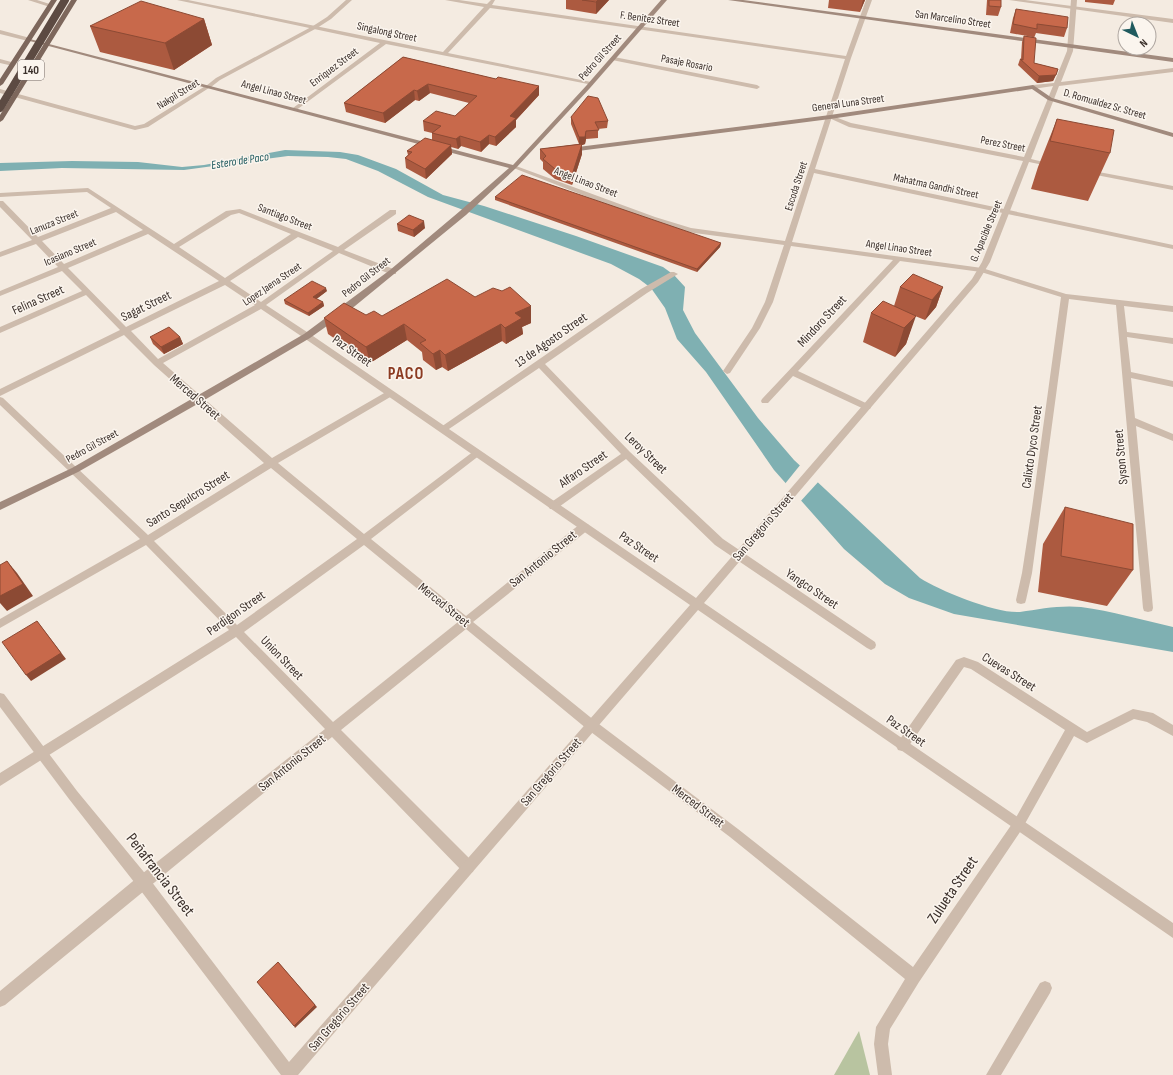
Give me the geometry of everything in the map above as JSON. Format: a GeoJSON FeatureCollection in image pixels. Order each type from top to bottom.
{"type":"FeatureCollection","features":[{"type":"Feature","properties":{"kind":"highway"},"geometry":{"type":"LineString","coordinates":[[0,108],[65,0]]}},
{"type":"Feature","properties":{"kind":"highway"},"geometry":{"type":"LineString","coordinates":[[0,95],[54,3]]}},
{"type":"Feature","properties":{"kind":"main road","name":"140"},"geometry":{"type":"LineString","coordinates":[[0,120],[74,0]]}},
{"type":"Feature","properties":{"kind":"main road","name":"Pedro Gil Street"},"geometry":{"type":"LineString","coordinates":[[0,506],[75,470],[306,336],[393,272],[464,212],[514,167],[642,28],[664,0]]}},
{"type":"Feature","properties":{"kind":"main road","name":"San Marcelino Street"},"geometry":{"type":"LineString","coordinates":[[731,0],[1173,60]]}},
{"type":"Feature","properties":{"kind":"main road","name":"140"},"geometry":{"type":"LineString","coordinates":[[0,84],[28,39],[54,3]]}},
{"type":"Feature","properties":{"kind":"main road","name":"Angel Linao Street"},"geometry":{"type":"LineString","coordinates":[[28,39],[295,108],[514,167]]}},
{"type":"Feature","properties":{"kind":"main road","name":"General Luna Street"},"geometry":{"type":"LineString","coordinates":[[559,151],[830,117],[1033,87]]}},
{"type":"Feature","properties":{"kind":"main road","name":"D. Romualdez Sr. Street"},"geometry":{"type":"LineString","coordinates":[[1033,87],[1050,99],[1173,135]]}},
{"type":"Feature","properties":{"kind":"main road"},"geometry":{"type":"LineString","coordinates":[[526,154],[538,154]]}},
{"type":"Feature","properties":{"kind":"street"},"geometry":{"type":"LineString","coordinates":[[31,0],[54,3]]}},
{"type":"Feature","properties":{"kind":"street","name":"Singalong Street"},"geometry":{"type":"LineString","coordinates":[[180,0],[591,84]]}},
{"type":"Feature","properties":{"kind":"street","name":"Nakpil Street"},"geometry":{"type":"LineString","coordinates":[[0,91],[135,128],[146,126],[218,79],[315,27],[329,18],[349,0]]}},
{"type":"Feature","properties":{"kind":"street","name":"F. Benitez Street"},"geometry":{"type":"LineString","coordinates":[[448,0],[848,58]]}},
{"type":"Feature","properties":{"kind":"street"},"geometry":{"type":"LineString","coordinates":[[444,54],[495,0]]}},
{"type":"Feature","properties":{"kind":"street","name":"Escoda Street"},"geometry":{"type":"LineString","coordinates":[[727,371],[756,328],[769,302],[813,171],[848,58],[869,0]]}},
{"type":"Feature","properties":{"kind":"street"},"geometry":{"type":"LineString","coordinates":[[1012,0],[1173,21]]}},
{"type":"Feature","properties":{"kind":"street","name":"G. Apacible Street"},"geometry":{"type":"LineString","coordinates":[[814,469],[982,270],[1028,160],[1050,99],[1072,46],[1075,8],[1074,0]]}},
{"type":"Feature","properties":{"kind":"street","name":"Angel Linao Street"},"geometry":{"type":"LineString","coordinates":[[0,32],[28,39]]}},
{"type":"Feature","properties":{"kind":"street","name":"Enriquez Street"},"geometry":{"type":"LineString","coordinates":[[295,108],[385,42]]}},
{"type":"Feature","properties":{"kind":"street","name":"Pasaje Rosario"},"geometry":{"type":"LineString","coordinates":[[614,59],[757,87]]}},
{"type":"Feature","properties":{"kind":"street"},"geometry":{"type":"LineString","coordinates":[[0,61],[13,64]]}},
{"type":"Feature","properties":{"kind":"street","name":"General Luna Street"},"geometry":{"type":"LineString","coordinates":[[1033,87],[1173,70]]}},
{"type":"Feature","properties":{"kind":"street","name":"Perez Street"},"geometry":{"type":"LineString","coordinates":[[830,117],[849,125],[1058,166]]}},
{"type":"Feature","properties":{"kind":"street","name":"Angel Linao Street"},"geometry":{"type":"LineString","coordinates":[[514,167],[652,219],[690,230],[982,270],[1065,296],[1173,310]]}},
{"type":"Feature","properties":{"kind":"street"},"geometry":{"type":"LineString","coordinates":[[1081,170],[1173,188]]}},
{"type":"Feature","properties":{"kind":"street","name":"Mahatma Gandhi Street"},"geometry":{"type":"LineString","coordinates":[[813,171],[1173,247]]}},
{"type":"Feature","properties":{"kind":"street","name":"Paz Street"},"geometry":{"type":"LineString","coordinates":[[0,195],[88,190],[443,429],[1173,931]]}},
{"type":"Feature","properties":{"kind":"street","name":"Merced Street"},"geometry":{"type":"LineString","coordinates":[[0,203],[157,363],[270,463],[591,725],[734,833],[914,977]]}},
{"type":"Feature","properties":{"kind":"street","name":"Lanuza Street"},"geometry":{"type":"LineString","coordinates":[[0,256],[116,209]]}},
{"type":"Feature","properties":{"kind":"street","name":"Santiago Street"},"geometry":{"type":"LineString","coordinates":[[173,248],[235,211],[298,233],[393,272]]}},
{"type":"Feature","properties":{"kind":"street","name":"Lopez Jaena Street"},"geometry":{"type":"LineString","coordinates":[[157,363],[260,306],[340,251],[393,212]]}},
{"type":"Feature","properties":{"kind":"street","name":"Icasiano Street"},"geometry":{"type":"LineString","coordinates":[[0,294],[148,230]]}},
{"type":"Feature","properties":{"kind":"street","name":"Sagat Street"},"geometry":{"type":"LineString","coordinates":[[0,393],[224,282],[298,233]]}},
{"type":"Feature","properties":{"kind":"street","name":"Mindoro Street"},"geometry":{"type":"LineString","coordinates":[[765,401],[898,259]]}},
{"type":"Feature","properties":{"kind":"street","name":"13 de Agosto Street"},"geometry":{"type":"LineString","coordinates":[[443,429],[540,364],[644,291],[674,274]]}},
{"type":"Feature","properties":{"kind":"street","name":"Felina Street"},"geometry":{"type":"LineString","coordinates":[[0,330],[86,292]]}},
{"type":"Feature","properties":{"kind":"street","name":"Calixto Dyco Street"},"geometry":{"type":"LineString","coordinates":[[1021,600],[1037,508],[1065,296]]}},
{"type":"Feature","properties":{"kind":"street","name":"Syson Street"},"geometry":{"type":"LineString","coordinates":[[1120,303],[1148,608]]}},
{"type":"Feature","properties":{"kind":"street"},"geometry":{"type":"LineString","coordinates":[[1122,334],[1173,342]]}},
{"type":"Feature","properties":{"kind":"street","name":"Leroy Street"},"geometry":{"type":"LineString","coordinates":[[540,364],[627,454],[719,542],[738,555]]}},
{"type":"Feature","properties":{"kind":"street"},"geometry":{"type":"LineString","coordinates":[[792,372],[867,407]]}},
{"type":"Feature","properties":{"kind":"street"},"geometry":{"type":"LineString","coordinates":[[1126,374],[1173,384]]}},
{"type":"Feature","properties":{"kind":"street","name":"Santo Sepulcro Street"},"geometry":{"type":"LineString","coordinates":[[0,624],[147,540],[270,463],[389,394]]}},
{"type":"Feature","properties":{"kind":"street","name":"Union Street"},"geometry":{"type":"LineString","coordinates":[[0,400],[147,540],[468,868]]}},
{"type":"Feature","properties":{"kind":"street"},"geometry":{"type":"LineString","coordinates":[[1131,420],[1173,438]]}},
{"type":"Feature","properties":{"kind":"street","name":"Perdigon Street"},"geometry":{"type":"LineString","coordinates":[[0,780],[237,631],[363,540],[477,453]]}},
{"type":"Feature","properties":{"kind":"street","name":"Alfaro Street"},"geometry":{"type":"LineString","coordinates":[[553,506],[627,454]]}},
{"type":"Feature","properties":{"kind":"street","name":"San Gregorio Street"},"geometry":{"type":"LineString","coordinates":[[289,1075],[696,603],[814,469]]}},
{"type":"Feature","properties":{"kind":"street","name":"San Antonio Street"},"geometry":{"type":"LineString","coordinates":[[0,1000],[464,622],[584,527]]}},
{"type":"Feature","properties":{"kind":"street","name":"Yangco Street"},"geometry":{"type":"LineString","coordinates":[[738,555],[871,645]]}},
{"type":"Feature","properties":{"kind":"street","name":"Cuevas Street"},"geometry":{"type":"LineString","coordinates":[[902,746],[960,663],[964,662],[974,665],[1087,738],[1133,714],[1149,717],[1173,730]]}},
{"type":"Feature","properties":{"kind":"street","name":"Peñafrancia Street"},"geometry":{"type":"LineString","coordinates":[[0,698],[42,754],[143,882],[289,1075]]}},
{"type":"Feature","properties":{"kind":"street","name":"Zulueta Street"},"geometry":{"type":"LineString","coordinates":[[885,1075],[881,1044],[883,1027],[914,977],[1018,825],[1072,729]]}},
{"type":"Feature","properties":{"kind":"street"},"geometry":{"type":"LineString","coordinates":[[993,1075],[1045,988]]}},
{"type":"Feature","properties":{"kind":"green space"},"geometry":{"type":"Polygon","coordinates":[[[859,1031],[870,1075],[834,1075],[859,1031]]]}},
{"type":"Feature","properties":{"kind":"water","name":"Estero de Paco"},"geometry":{"type":"Polygon","coordinates":[[[285,150],[340,152],[358,155],[396,169],[443,195],[484,206],[576,236],[663,267],[674,275],[685,287],[683,310],[695,333],[758,418],[794,460],[920,578],[969,601],[1010,612],[1058,607],[1081,607],[1115,613],[1173,627],[1173,652],[954,614],[909,598],[885,584],[844,549],[774,470],[706,372],[677,339],[665,308],[651,288],[639,279],[611,264],[428,197],[378,171],[346,159],[288,156],[184,170],[62,168],[0,171],[0,163],[72,161],[138,162],[182,167],[204,165],[285,150]]]}},
{"type":"Feature","properties":{"kind":"pier"},"geometry":{"type":"Polygon","coordinates":[[[801,464],[820,480],[799,503],[784,485],[801,464]]]}},
{"type":"Feature","properties":{"kind":"building"},"geometry":{"type":"Polygon","coordinates":[[[582,0],[598,0],[596,2],[582,0]]]}},
{"type":"Feature","properties":{"kind":"building"},"geometry":{"type":"Polygon","coordinates":[[[989,0],[1001,0],[1001,7],[989,6],[989,0]]]}},
{"type":"Feature","properties":{"kind":"building"},"geometry":{"type":"Polygon","coordinates":[[[141,1],[204,19],[165,43],[90,26],[141,1]]]}},
{"type":"Feature","properties":{"kind":"building"},"geometry":{"type":"Polygon","coordinates":[[[1016,9],[1068,17],[1067,28],[1037,24],[1037,29],[1013,24],[1016,9]]]}},
{"type":"Feature","properties":{"kind":"building"},"geometry":{"type":"Polygon","coordinates":[[[1024,36],[1036,38],[1034,63],[1058,69],[1056,75],[1039,76],[1020,59],[1023,60],[1024,36]]]}},
{"type":"Feature","properties":{"kind":"building"},"geometry":{"type":"Polygon","coordinates":[[[403,57],[496,79],[498,77],[539,86],[510,116],[516,118],[495,137],[489,135],[480,142],[460,136],[456,139],[432,133],[441,126],[423,121],[436,111],[455,116],[477,96],[428,84],[417,91],[414,90],[383,113],[344,103],[403,57]]]}},
{"type":"Feature","properties":{"kind":"building"},"geometry":{"type":"Polygon","coordinates":[[[588,96],[598,98],[608,121],[595,122],[599,130],[586,131],[585,137],[579,137],[571,117],[588,96]]]}},
{"type":"Feature","properties":{"kind":"building"},"geometry":{"type":"Polygon","coordinates":[[[1057,119],[1114,130],[1110,153],[1050,141],[1057,119]]]}},
{"type":"Feature","properties":{"kind":"building"},"geometry":{"type":"Polygon","coordinates":[[[425,138],[451,145],[425,169],[405,158],[412,152],[407,151],[425,138]]]}},
{"type":"Feature","properties":{"kind":"building"},"geometry":{"type":"Polygon","coordinates":[[[582,144],[572,175],[555,169],[543,159],[546,156],[540,149],[582,144]]]}},
{"type":"Feature","properties":{"kind":"building"},"geometry":{"type":"Polygon","coordinates":[[[522,175],[721,243],[697,269],[495,197],[522,175]]]}},
{"type":"Feature","properties":{"kind":"building"},"geometry":{"type":"Polygon","coordinates":[[[409,215],[424,221],[413,230],[397,224],[409,215]]]}},
{"type":"Feature","properties":{"kind":"building"},"geometry":{"type":"Polygon","coordinates":[[[913,274],[943,287],[932,300],[900,287],[913,274]]]}},
{"type":"Feature","properties":{"kind":"building"},"geometry":{"type":"Polygon","coordinates":[[[447,279],[475,297],[493,288],[502,291],[510,287],[531,306],[515,313],[522,318],[505,328],[501,324],[445,355],[440,350],[433,354],[420,343],[426,340],[404,324],[366,347],[324,318],[344,303],[366,315],[374,311],[382,316],[447,279]]]}},
{"type":"Feature","properties":{"kind":"building"},"geometry":{"type":"Polygon","coordinates":[[[312,281],[326,288],[313,297],[323,302],[308,313],[284,300],[312,281]]]}},
{"type":"Feature","properties":{"kind":"building"},"geometry":{"type":"Polygon","coordinates":[[[883,301],[916,316],[904,328],[871,313],[883,301]]]}},
{"type":"Feature","properties":{"kind":"building"},"geometry":{"type":"Polygon","coordinates":[[[169,327],[180,337],[161,347],[150,337],[169,327]]]}},
{"type":"Feature","properties":{"kind":"building"},"geometry":{"type":"Polygon","coordinates":[[[1065,507],[1133,524],[1133,570],[1061,556],[1065,507]]]}},
{"type":"Feature","properties":{"kind":"building"},"geometry":{"type":"Polygon","coordinates":[[[7,561],[23,584],[0,596],[0,565],[7,561]]]}},
{"type":"Feature","properties":{"kind":"building"},"geometry":{"type":"Polygon","coordinates":[[[37,621],[61,653],[26,675],[2,642],[37,621]]]}},
{"type":"Feature","properties":{"kind":"building"},"geometry":{"type":"Polygon","coordinates":[[[278,962],[315,1005],[294,1026],[257,982],[278,962]]]}},
{"type":"Feature","properties":{"kind":"district","name":"PACO"},"geometry":{"type":"Point","coordinates":[406,374]}}]}
